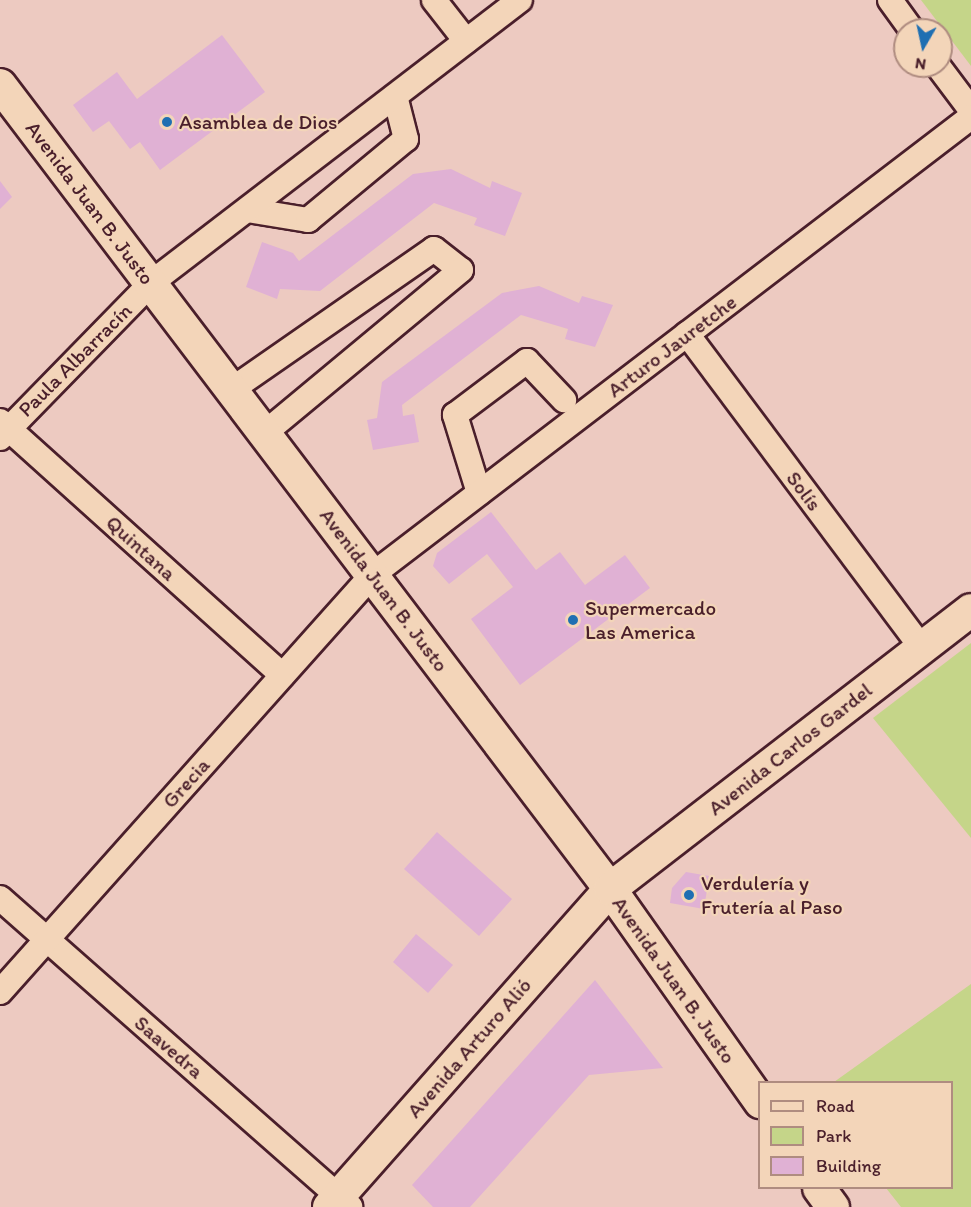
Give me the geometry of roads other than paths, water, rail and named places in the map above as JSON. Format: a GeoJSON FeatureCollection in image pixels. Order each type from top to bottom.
{"type":"FeatureCollection","features":[{"type":"Feature","properties":{"kind":"main road","name":"Avenida Juan B. Justo"},"geometry":{"type":"LineString","coordinates":[[0,85],[610,889],[758,1101]]}},
{"type":"Feature","properties":{"kind":"main road","name":"Avenida Carlos Gardel"},"geometry":{"type":"LineString","coordinates":[[610,889],[971,610]]}},
{"type":"Feature","properties":{"kind":"main road","name":"Avenida Arturo Alió"},"geometry":{"type":"LineString","coordinates":[[339,1204],[610,889]]}},
{"type":"Feature","properties":{"kind":"main road"},"geometry":{"type":"LineString","coordinates":[[820,1189],[833,1207]]}},
{"type":"Feature","properties":{"kind":"street"},"geometry":{"type":"LineString","coordinates":[[434,0],[466,41]]}},
{"type":"Feature","properties":{"kind":"street","name":"Paula Albarracín"},"geometry":{"type":"LineString","coordinates":[[3,429],[151,283],[520,0]]}},
{"type":"Feature","properties":{"kind":"street"},"geometry":{"type":"LineString","coordinates":[[890,0],[903,18]]}},
{"type":"Feature","properties":{"kind":"street"},"geometry":{"type":"LineString","coordinates":[[947,78],[971,110]]}},
{"type":"Feature","properties":{"kind":"street"},"geometry":{"type":"LineString","coordinates":[[248,210],[308,220],[406,140],[395,96]]}},
{"type":"Feature","properties":{"kind":"street","name":"Arturo Jauretche"},"geometry":{"type":"LineString","coordinates":[[372,575],[971,117]]}},
{"type":"Feature","properties":{"kind":"street"},"geometry":{"type":"LineString","coordinates":[[231,390],[434,249],[461,270],[265,433]]}},
{"type":"Feature","properties":{"kind":"street","name":"Solís"},"geometry":{"type":"LineString","coordinates":[[687,334],[921,648]]}},
{"type":"Feature","properties":{"kind":"street"},"geometry":{"type":"LineString","coordinates":[[479,493],[455,415],[527,361],[564,400]]}},
{"type":"Feature","properties":{"kind":"street","name":"Quintana"},"geometry":{"type":"LineString","coordinates":[[3,429],[282,675]]}},
{"type":"Feature","properties":{"kind":"street","name":"Grecia"},"geometry":{"type":"LineString","coordinates":[[0,992],[372,575]]}},
{"type":"Feature","properties":{"kind":"street","name":"Saavedra"},"geometry":{"type":"LineString","coordinates":[[0,898],[339,1204]]}},
{"type":"Feature","properties":{"kind":"place","name":"Asamblea de Dios"},"geometry":{"type":"Point","coordinates":[167,122]}},
{"type":"Feature","properties":{"kind":"place","name":"Supermercado Las America"},"geometry":{"type":"Point","coordinates":[573,620]}},
{"type":"Feature","properties":{"kind":"place","name":"Verdulería y Frutería al Paso"},"geometry":{"type":"Point","coordinates":[689,895]}}]}
